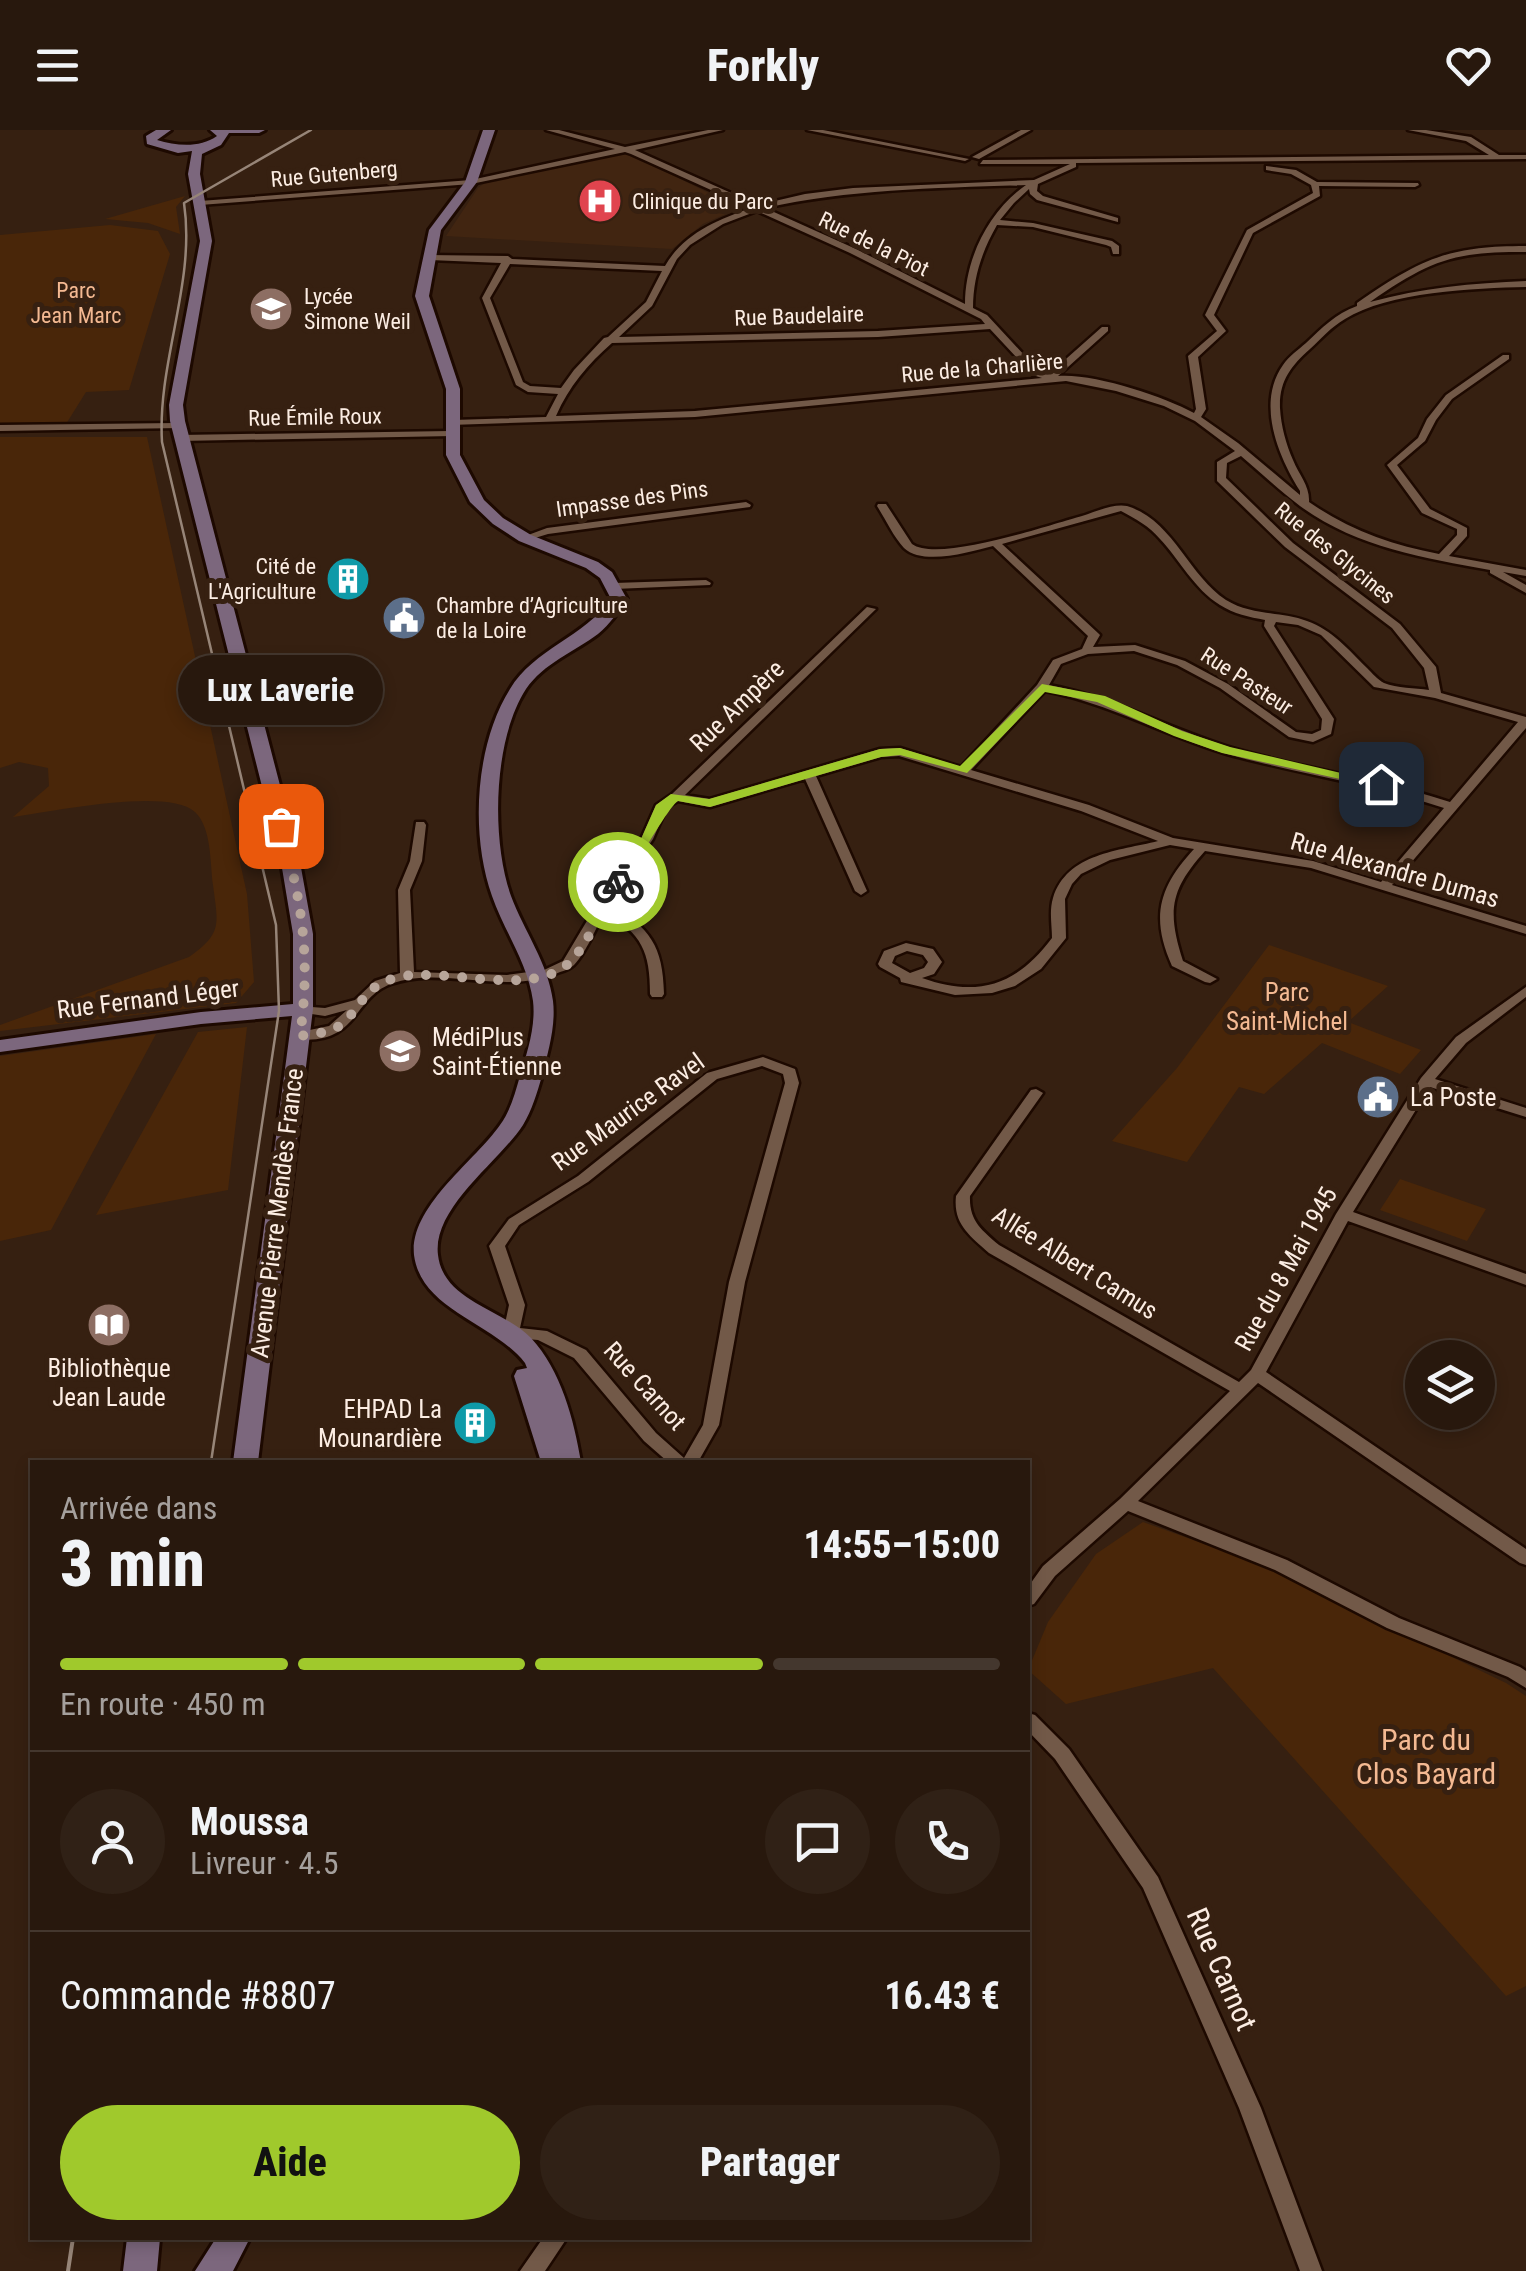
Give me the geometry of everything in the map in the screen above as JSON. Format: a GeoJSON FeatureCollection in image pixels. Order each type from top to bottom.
{"type":"FeatureCollection","features":[{"type":"Feature","properties":{"kind":"street"},"geometry":{"type":"LineString","coordinates":[[194,174],[196,153],[219,133],[258,130]]}},
{"type":"Feature","properties":{"kind":"street"},"geometry":{"type":"LineString","coordinates":[[490,130],[471,182],[435,230],[422,296],[453,389],[452,455],[478,502],[498,521],[526,538],[592,565],[614,586],[619,599],[604,623],[543,659],[526,676],[503,722],[495,758],[491,820],[496,880],[532,973],[531,1042],[513,1124],[434,1219],[425,1250],[434,1282],[448,1298],[511,1332],[526,1348],[560,1418],[568,1460]]}},
{"type":"Feature","properties":{"kind":"street","name":"Rue de la Piot"},"geometry":{"type":"LineString","coordinates":[[550,130],[625,150],[853,251],[969,310],[993,326],[1036,373],[1050,377]]}},
{"type":"Feature","properties":{"kind":"street","name":"Rue Gutenberg"},"geometry":{"type":"LineString","coordinates":[[200,203],[471,182],[719,130]]}},
{"type":"Feature","properties":{"kind":"street"},"geometry":{"type":"LineString","coordinates":[[811,130],[965,159],[1075,163],[1526,157]]}},
{"type":"Feature","properties":{"kind":"street"},"geometry":{"type":"LineString","coordinates":[[979,159],[1027,130]]}},
{"type":"Feature","properties":{"kind":"street"},"geometry":{"type":"LineString","coordinates":[[1412,130],[1468,139],[1496,156]]}},
{"type":"Feature","properties":{"kind":"street"},"geometry":{"type":"LineString","coordinates":[[158,132],[150,140],[154,146],[184,155],[194,174]]}},
{"type":"Feature","properties":{"kind":"street"},"geometry":{"type":"LineString","coordinates":[[171,150],[204,148]]}},
{"type":"Feature","properties":{"kind":"street"},"geometry":{"type":"LineString","coordinates":[[1211,160],[1273,168],[1315,184],[1415,186]]}},
{"type":"Feature","properties":{"kind":"street"},"geometry":{"type":"LineString","coordinates":[[969,310],[975,262],[994,222],[1034,182],[1075,163]]}},
{"type":"Feature","properties":{"kind":"street","name":"Avenue Pierre Mendès France"},"geometry":{"type":"LineString","coordinates":[[194,174],[206,241],[176,405],[179,432],[207,525],[251,717],[301,899],[307,957],[304,1009],[246,1460]]}},
{"type":"Feature","properties":{"kind":"street"},"geometry":{"type":"LineString","coordinates":[[550,419],[560,392],[579,366],[656,295],[665,269],[692,238],[754,207],[894,186],[1034,182]]}},
{"type":"Feature","properties":{"kind":"street"},"geometry":{"type":"LineString","coordinates":[[1034,182],[1033,192],[1040,198],[1115,220]]}},
{"type":"Feature","properties":{"kind":"street"},"geometry":{"type":"LineString","coordinates":[[1196,418],[1201,409],[1193,356],[1220,336],[1222,331],[1208,315],[1243,244],[1257,225],[1310,201],[1317,194],[1315,184]]}},
{"type":"Feature","properties":{"kind":"street"},"geometry":{"type":"LineString","coordinates":[[994,222],[1085,237],[1116,246],[1116,252]]}},
{"type":"Feature","properties":{"kind":"street"},"geometry":{"type":"LineString","coordinates":[[1304,504],[1305,491],[1292,472],[1275,404],[1284,369],[1330,324],[1420,263],[1456,252],[1526,249]]}},
{"type":"Feature","properties":{"kind":"street"},"geometry":{"type":"LineString","coordinates":[[430,256],[665,269]]}},
{"type":"Feature","properties":{"kind":"street"},"geometry":{"type":"LineString","coordinates":[[508,259],[486,298],[514,376],[528,389],[560,392]]}},
{"type":"Feature","properties":{"kind":"street"},"geometry":{"type":"LineString","coordinates":[[1353,310],[1397,299],[1526,284]]}},
{"type":"Feature","properties":{"kind":"street","name":"Rue Baudelaire"},"geometry":{"type":"LineString","coordinates":[[607,340],[878,334],[993,326]]}},
{"type":"Feature","properties":{"kind":"street"},"geometry":{"type":"LineString","coordinates":[[1050,377],[1104,329]]}},
{"type":"Feature","properties":{"kind":"street"},"geometry":{"type":"LineString","coordinates":[[1441,558],[1462,536],[1462,528],[1426,511],[1392,465],[1422,439],[1450,397],[1506,357]]}},
{"type":"Feature","properties":{"kind":"street","name":"Rue de la Charlière"},"geometry":{"type":"LineString","coordinates":[[452,428],[844,402],[1050,377],[1107,386],[1196,418],[1304,504],[1335,524],[1393,549],[1526,572]]}},
{"type":"Feature","properties":{"kind":"street"},"geometry":{"type":"LineString","coordinates":[[137,428],[168,416],[176,405]]}},
{"type":"Feature","properties":{"kind":"street","name":"Rue Émile Roux"},"geometry":{"type":"LineString","coordinates":[[0,428],[137,428],[179,432],[452,428]]}},
{"type":"Feature","properties":{"kind":"street","name":"Rue des Glycines"},"geometry":{"type":"LineString","coordinates":[[1241,452],[1222,462],[1221,479],[1289,545],[1396,626],[1430,667],[1436,695]]}},
{"type":"Feature","properties":{"kind":"street"},"geometry":{"type":"LineString","coordinates":[[1275,478],[1292,472]]}},
{"type":"Feature","properties":{"kind":"street","name":"Impasse des Pins"},"geometry":{"type":"LineString","coordinates":[[526,538],[546,531],[746,504]]}},
{"type":"Feature","properties":{"kind":"street"},"geometry":{"type":"LineString","coordinates":[[882,506],[916,553],[996,544],[1122,508],[1138,514],[1160,532],[1217,600],[1243,616],[1301,622],[1326,633],[1378,685],[1436,695],[1526,721],[1384,886]]}},
{"type":"Feature","properties":{"kind":"street"},"geometry":{"type":"LineString","coordinates":[[962,770],[1042,687],[1057,662],[1086,651],[1094,635],[996,544]]}},
{"type":"Feature","properties":{"kind":"street"},"geometry":{"type":"LineString","coordinates":[[1486,567],[1526,590]]}},
{"type":"Feature","properties":{"kind":"street"},"geometry":{"type":"LineString","coordinates":[[614,586],[706,583]]}},
{"type":"Feature","properties":{"kind":"street","name":"Rue Ampère"},"geometry":{"type":"LineString","coordinates":[[532,973],[568,964],[648,839],[662,805],[676,797],[871,608]]}},
{"type":"Feature","properties":{"kind":"street","name":"Rue Pasteur"},"geometry":{"type":"LineString","coordinates":[[1086,651],[1135,648],[1181,663],[1224,686],[1293,735],[1313,738],[1327,732],[1328,718],[1269,626],[1272,618]]}},
{"type":"Feature","properties":{"kind":"street"},"geometry":{"type":"LineString","coordinates":[[1042,687],[1101,698],[1178,734],[1227,750],[1352,777],[1452,807]]}},
{"type":"Feature","properties":{"kind":"street","name":"Rue Alexandre Dumas"},"geometry":{"type":"LineString","coordinates":[[676,797],[710,803],[880,753],[900,752],[1085,808],[1170,841],[1313,865],[1526,930]]}},
{"type":"Feature","properties":{"kind":"street"},"geometry":{"type":"LineString","coordinates":[[809,774],[862,891]]}},
{"type":"Feature","properties":{"kind":"street"},"geometry":{"type":"LineString","coordinates":[[407,976],[404,890],[416,862],[420,824]]}},
{"type":"Feature","properties":{"kind":"street"},"geometry":{"type":"LineString","coordinates":[[906,979],[956,993],[999,986],[1028,974],[1059,938],[1059,899],[1077,868],[1102,857],[1139,852],[1170,841]]}},
{"type":"Feature","properties":{"kind":"street"},"geometry":{"type":"LineString","coordinates":[[1202,848],[1182,868],[1164,902],[1176,963],[1210,979]]}},
{"type":"Feature","properties":{"kind":"street"},"geometry":{"type":"LineString","coordinates":[[603,904],[633,923],[651,942],[658,967],[657,994]]}},
{"type":"Feature","properties":{"kind":"street"},"geometry":{"type":"LineString","coordinates":[[300,1036],[322,1033],[343,1024],[356,1004],[379,984],[407,976],[532,973]]}},
{"type":"Feature","properties":{"kind":"street","name":"Rue du 8 Mai 1945"},"geometry":{"type":"LineString","coordinates":[[1030,1596],[1049,1571],[1126,1503],[1257,1374],[1344,1214],[1426,1081],[1461,1040],[1526,990]]}},
{"type":"Feature","properties":{"kind":"street"},"geometry":{"type":"LineString","coordinates":[[304,1009],[324,1012],[356,1004]]}},
{"type":"Feature","properties":{"kind":"street","name":"Rue Fernand Léger"},"geometry":{"type":"LineString","coordinates":[[0,1046],[202,1018],[304,1009]]}},
{"type":"Feature","properties":{"kind":"street"},"geometry":{"type":"LineString","coordinates":[[531,1042],[501,1122],[421,1217],[411,1250],[421,1286],[436,1304],[500,1339],[513,1353],[531,1386],[552,1460]]}},
{"type":"Feature","properties":{"kind":"street","name":"Rue Maurice Ravel"},"geometry":{"type":"LineString","coordinates":[[511,1332],[517,1305],[498,1246],[514,1222],[584,1179],[712,1076],[763,1061],[790,1072],[792,1083],[737,1282],[711,1426],[691,1460]]}},
{"type":"Feature","properties":{"kind":"street"},"geometry":{"type":"LineString","coordinates":[[1426,1081],[1526,1113]]}},
{"type":"Feature","properties":{"kind":"street","name":"Allée Albert Camus"},"geometry":{"type":"LineString","coordinates":[[1036,1093],[963,1196],[962,1210],[968,1226],[1030,1272],[1242,1390]]}},
{"type":"Feature","properties":{"kind":"street"},"geometry":{"type":"LineString","coordinates":[[1344,1214],[1526,1280]]}},
{"type":"Feature","properties":{"kind":"street","name":"Rue Carnot"},"geometry":{"type":"LineString","coordinates":[[511,1332],[542,1335],[580,1354],[650,1437],[676,1460]]}},
{"type":"Feature","properties":{"kind":"street"},"geometry":{"type":"LineString","coordinates":[[1257,1374],[1526,1558]]}},
{"type":"Feature","properties":{"kind":"street"},"geometry":{"type":"LineString","coordinates":[[1126,1503],[1281,1565],[1393,1623],[1514,1672],[1526,1681]]}},
{"type":"Feature","properties":{"kind":"street","name":"Rue Carnot"},"geometry":{"type":"LineString","coordinates":[[1030,1722],[1062,1754],[1151,1883],[1250,2108],[1311,2271]]}},
{"type":"Feature","properties":{"kind":"street"},"geometry":{"type":"LineString","coordinates":[[140,2271],[144,2240]]}},
{"type":"Feature","properties":{"kind":"street"},"geometry":{"type":"LineString","coordinates":[[212,2271],[232,2240]]}},
{"type":"Feature","properties":{"kind":"street"},"geometry":{"type":"LineString","coordinates":[[530,2271],[554,2240]]}},
{"type":"Feature","properties":{"kind":"shaded area","name":"Clinique du Parc"},"geometry":{"type":"Polygon","coordinates":[[[613,153],[630,154],[739,208],[703,224],[672,249],[446,236],[478,188],[490,179],[613,153]]]}},
{"type":"Feature","properties":{"kind":"green space"},"geometry":{"type":"Polygon","coordinates":[[[185,196],[176,207],[180,234],[148,223],[105,219],[185,196]]]}},
{"type":"Feature","properties":{"kind":"green space","name":"Parc Jean Marc"},"geometry":{"type":"Polygon","coordinates":[[[110,225],[158,231],[170,254],[129,390],[86,392],[66,424],[0,424],[0,235],[110,225]]]}},
{"type":"Feature","properties":{"kind":"green space"},"geometry":{"type":"Polygon","coordinates":[[[0,437],[147,437],[247,894],[254,982],[236,1003],[0,1031],[0,1025],[189,957],[208,941],[217,919],[205,827],[195,812],[181,805],[135,801],[13,817],[49,786],[48,768],[19,762],[0,768],[0,437]]]}},
{"type":"Feature","properties":{"kind":"green space","name":"Parc Saint-Michel"},"geometry":{"type":"Polygon","coordinates":[[[1269,945],[1388,986],[1348,1022],[1421,1050],[1400,1074],[1322,1043],[1264,1094],[1239,1087],[1187,1162],[1112,1141],[1177,1068],[1269,945]]]}},
{"type":"Feature","properties":{"kind":"green space"},"geometry":{"type":"Polygon","coordinates":[[[247,1027],[228,1190],[96,1215],[198,1032],[247,1027]]]}},
{"type":"Feature","properties":{"kind":"green space"},"geometry":{"type":"Polygon","coordinates":[[[156,1034],[51,1230],[0,1241],[0,1056],[156,1034]]]}},
{"type":"Feature","properties":{"kind":"green space"},"geometry":{"type":"Polygon","coordinates":[[[1400,1179],[1486,1209],[1467,1241],[1380,1210],[1400,1179]]]}},
{"type":"Feature","properties":{"kind":"green space","name":"Parc du Clos Bayard"},"geometry":{"type":"Polygon","coordinates":[[[1143,1522],[1252,1561],[1526,1696],[1526,1986],[1506,1996],[1213,1668],[1066,1704],[1030,1672],[1048,1622],[1096,1554],[1143,1522]]]}},
{"type":"Feature","properties":{"kind":"tram line"},"geometry":{"type":"LineString","coordinates":[[211,1460],[279,1011],[276,925],[162,442],[162,412],[185,263],[184,203],[311,130]]}},
{"type":"Feature","properties":{"kind":"tram line"},"geometry":{"type":"LineString","coordinates":[[68,2271],[73,2240]]}},
{"type":"Feature","properties":{"kind":"way so far"},"geometry":{"type":"LineString","coordinates":[[281,826],[301,899],[306,940],[307,973],[300,1036],[322,1033],[343,1024],[364,994],[398,977],[511,979],[554,972],[578,952],[618,882]]}},
{"type":"Feature","properties":{"kind":"place","name":"Clinique du Parc"},"geometry":{"type":"Point","coordinates":[600,201]}},
{"type":"Feature","properties":{"kind":"place","name":"Lycée Simone Weil"},"geometry":{"type":"Point","coordinates":[271,309]}},
{"type":"Feature","properties":{"kind":"place","name":"Cité de L'Agriculture"},"geometry":{"type":"Point","coordinates":[348,579]}},
{"type":"Feature","properties":{"kind":"place","name":"Chambre d’Agriculture de la Loire"},"geometry":{"type":"Point","coordinates":[404,618]}},
{"type":"Feature","properties":{"kind":"place","name":"Lux Laverie"},"geometry":{"type":"Point","coordinates":[281,826]}},
{"type":"Feature","properties":{"kind":"place","name":"MédiPlus Saint-Étienne"},"geometry":{"type":"Point","coordinates":[400,1051]}},
{"type":"Feature","properties":{"kind":"place","name":"La Poste"},"geometry":{"type":"Point","coordinates":[1378,1097]}},
{"type":"Feature","properties":{"kind":"place","name":"Bibliothèque Jean Laude"},"geometry":{"type":"Point","coordinates":[109,1325]}},
{"type":"Feature","properties":{"kind":"place","name":"EHPAD La Mounardière"},"geometry":{"type":"Point","coordinates":[475,1423]}},
{"type":"Feature","properties":{"kind":"route"},"geometry":{"type":"LineString","coordinates":[[618,882],[648,839],[662,805],[676,797],[710,803],[880,753],[900,752],[962,770],[1042,687],[1101,698],[1178,734],[1227,750],[1381,784]]}}]}
